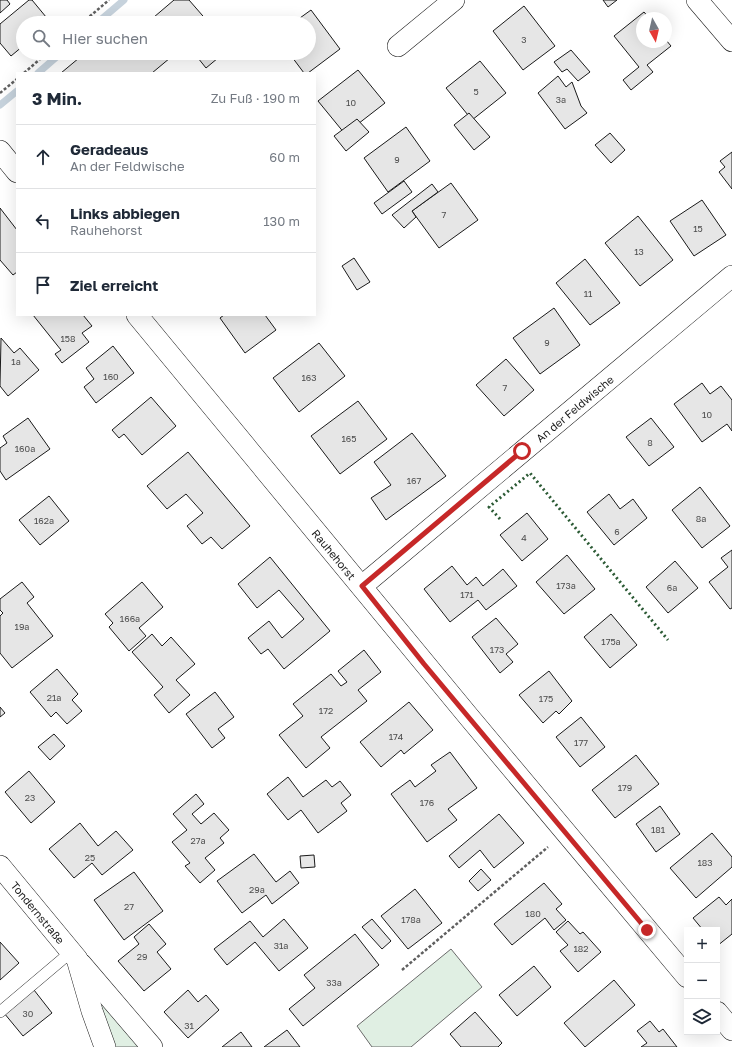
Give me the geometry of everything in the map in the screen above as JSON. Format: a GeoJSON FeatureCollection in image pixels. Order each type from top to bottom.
{"type":"FeatureCollection","features":[{"type":"Feature","properties":{"kind":"street"},"geometry":{"type":"LineString","coordinates":[[398,46],[454,0]]}},
{"type":"Feature","properties":{"kind":"street"},"geometry":{"type":"LineString","coordinates":[[697,0],[732,41]]}},
{"type":"Feature","properties":{"kind":"street"},"geometry":{"type":"LineString","coordinates":[[0,151],[16,171]]}},
{"type":"Feature","properties":{"kind":"street","name":"An der Feldwische"},"geometry":{"type":"LineString","coordinates":[[362,586],[732,276]]}},
{"type":"Feature","properties":{"kind":"street","name":"Rauhehorst"},"geometry":{"type":"LineString","coordinates":[[138,316],[362,586],[390,622],[684,973]]}},
{"type":"Feature","properties":{"kind":"street","name":"Tondernstraße"},"geometry":{"type":"LineString","coordinates":[[0,866],[74,956],[152,1047]]}},
{"type":"Feature","properties":{"kind":"street","name":"Tondernstraße"},"geometry":{"type":"LineString","coordinates":[[74,956],[105,1047]]}},
{"type":"Feature","properties":{"kind":"street"},"geometry":{"type":"LineString","coordinates":[[720,1016],[732,1030]]}},
{"type":"Feature","properties":{"kind":"lane"},"geometry":{"type":"LineString","coordinates":[[0,1012],[74,956]]}},
{"type":"Feature","properties":{"kind":"path"},"geometry":{"type":"LineString","coordinates":[[90,16],[109,0]]}},
{"type":"Feature","properties":{"kind":"path"},"geometry":{"type":"LineString","coordinates":[[25,72],[39,60]]}},
{"type":"Feature","properties":{"kind":"path"},"geometry":{"type":"LineString","coordinates":[[0,93],[16,80]]}},
{"type":"Feature","properties":{"kind":"path"},"geometry":{"type":"LineString","coordinates":[[402,970],[565,832]]}},
{"type":"Feature","properties":{"kind":"green space"},"geometry":{"type":"Polygon","coordinates":[[[451,949],[482,987],[411,1047],[372,1047],[357,1026],[451,949]]]}},
{"type":"Feature","properties":{"kind":"green space"},"geometry":{"type":"Polygon","coordinates":[[[77,959],[151,1047],[105,1047],[77,959]]]}},
{"type":"Feature","properties":{"kind":"building"},"geometry":{"type":"Polygon","coordinates":[[[0,0],[7,0],[10,4],[0,13],[0,0]]]}},
{"type":"Feature","properties":{"kind":"building"},"geometry":{"type":"Polygon","coordinates":[[[29,0],[32,0],[45,16],[16,16],[16,52],[11,56],[0,43],[0,24],[29,0]]]}},
{"type":"Feature","properties":{"kind":"building"},"geometry":{"type":"Polygon","coordinates":[[[174,0],[189,0],[203,16],[155,16],[174,0]]]}},
{"type":"Feature","properties":{"kind":"building"},"geometry":{"type":"Polygon","coordinates":[[[603,0],[617,0],[608,7],[603,0]]]}},
{"type":"Feature","properties":{"kind":"building"},"geometry":{"type":"Polygon","coordinates":[[[524,6],[555,46],[523,70],[493,31],[524,6]]]}},
{"type":"Feature","properties":{"kind":"building"},"geometry":{"type":"Polygon","coordinates":[[[311,10],[315,16],[303,16],[311,10]]]}},
{"type":"Feature","properties":{"kind":"building"},"geometry":{"type":"Polygon","coordinates":[[[316,17],[340,49],[309,72],[303,72],[294,60],[316,60],[316,17]]]}},
{"type":"Feature","properties":{"kind":"building"},"geometry":{"type":"Polygon","coordinates":[[[636,18],[636,48],[668,48],[647,65],[653,72],[631,90],[623,80],[639,67],[614,36],[636,18]]]}},
{"type":"Feature","properties":{"kind":"building"},"geometry":{"type":"Polygon","coordinates":[[[571,50],[590,72],[578,81],[567,69],[562,72],[554,62],[571,50]]]}},
{"type":"Feature","properties":{"kind":"building"},"geometry":{"type":"Polygon","coordinates":[[[77,60],[168,60],[153,72],[62,72],[77,60]]]}},
{"type":"Feature","properties":{"kind":"building"},"geometry":{"type":"Polygon","coordinates":[[[200,60],[216,60],[206,68],[200,60]]]}},
{"type":"Feature","properties":{"kind":"building"},"geometry":{"type":"Polygon","coordinates":[[[480,61],[506,93],[472,120],[446,88],[480,61]]]}},
{"type":"Feature","properties":{"kind":"building"},"geometry":{"type":"Polygon","coordinates":[[[358,70],[385,103],[345,134],[318,101],[358,70]]]}},
{"type":"Feature","properties":{"kind":"building"},"geometry":{"type":"Polygon","coordinates":[[[558,76],[566,87],[572,82],[581,106],[587,113],[565,129],[538,93],[558,76]]]}},
{"type":"Feature","properties":{"kind":"building"},"geometry":{"type":"Polygon","coordinates":[[[469,113],[490,137],[474,150],[454,125],[469,113]]]}},
{"type":"Feature","properties":{"kind":"building"},"geometry":{"type":"Polygon","coordinates":[[[357,119],[369,132],[346,151],[334,136],[357,119]]]}},
{"type":"Feature","properties":{"kind":"building"},"geometry":{"type":"Polygon","coordinates":[[[406,127],[430,161],[388,192],[364,158],[406,127]]]}},
{"type":"Feature","properties":{"kind":"building"},"geometry":{"type":"Polygon","coordinates":[[[610,133],[625,150],[611,163],[595,145],[610,133]]]}},
{"type":"Feature","properties":{"kind":"building"},"geometry":{"type":"Polygon","coordinates":[[[732,152],[732,189],[719,172],[725,167],[720,161],[732,152]]]}},
{"type":"Feature","properties":{"kind":"building"},"geometry":{"type":"Polygon","coordinates":[[[404,181],[412,192],[382,214],[374,203],[404,181]]]}},
{"type":"Feature","properties":{"kind":"building"},"geometry":{"type":"Polygon","coordinates":[[[451,183],[478,220],[439,248],[412,211],[451,183]]]}},
{"type":"Feature","properties":{"kind":"building"},"geometry":{"type":"Polygon","coordinates":[[[432,184],[438,192],[412,211],[416,217],[404,228],[392,215],[432,184]]]}},
{"type":"Feature","properties":{"kind":"building"},"geometry":{"type":"Polygon","coordinates":[[[702,200],[726,235],[694,256],[670,221],[702,200]]]}},
{"type":"Feature","properties":{"kind":"building"},"geometry":{"type":"Polygon","coordinates":[[[0,208],[16,229],[16,273],[13,275],[0,260],[0,208]]]}},
{"type":"Feature","properties":{"kind":"building"},"geometry":{"type":"Polygon","coordinates":[[[638,216],[673,260],[640,286],[605,243],[638,216]]]}},
{"type":"Feature","properties":{"kind":"building"},"geometry":{"type":"Polygon","coordinates":[[[354,258],[370,282],[357,290],[342,266],[354,258]]]}},
{"type":"Feature","properties":{"kind":"building"},"geometry":{"type":"Polygon","coordinates":[[[585,259],[620,303],[590,325],[556,283],[585,259]]]}},
{"type":"Feature","properties":{"kind":"building"},"geometry":{"type":"Polygon","coordinates":[[[554,308],[580,345],[540,374],[513,338],[554,308]]]}},
{"type":"Feature","properties":{"kind":"building"},"geometry":{"type":"Polygon","coordinates":[[[34,316],[84,316],[92,326],[82,333],[89,342],[62,363],[55,354],[61,350],[34,316]]]}},
{"type":"Feature","properties":{"kind":"building"},"geometry":{"type":"Polygon","coordinates":[[[223,316],[266,316],[276,330],[245,353],[220,318],[223,316]]]}},
{"type":"Feature","properties":{"kind":"building"},"geometry":{"type":"Polygon","coordinates":[[[1,338],[14,353],[20,348],[39,370],[8,396],[0,386],[1,338]]]}},
{"type":"Feature","properties":{"kind":"building"},"geometry":{"type":"Polygon","coordinates":[[[319,343],[345,376],[299,412],[273,378],[319,343]]]}},
{"type":"Feature","properties":{"kind":"building"},"geometry":{"type":"Polygon","coordinates":[[[113,346],[134,373],[96,403],[84,387],[94,379],[86,368],[113,346]]]}},
{"type":"Feature","properties":{"kind":"building"},"geometry":{"type":"Polygon","coordinates":[[[506,359],[534,390],[504,416],[476,385],[506,359]]]}},
{"type":"Feature","properties":{"kind":"building"},"geometry":{"type":"Polygon","coordinates":[[[702,383],[710,394],[721,386],[732,400],[732,431],[727,424],[702,442],[674,404],[702,383]]]}},
{"type":"Feature","properties":{"kind":"building"},"geometry":{"type":"Polygon","coordinates":[[[151,397],[176,426],[142,455],[124,434],[119,438],[112,430],[151,397]]]}},
{"type":"Feature","properties":{"kind":"building"},"geometry":{"type":"Polygon","coordinates":[[[358,401],[387,439],[340,474],[311,436],[358,401]]]}},
{"type":"Feature","properties":{"kind":"building"},"geometry":{"type":"Polygon","coordinates":[[[28,418],[50,449],[6,480],[0,471],[0,448],[7,443],[3,436],[28,418]]]}},
{"type":"Feature","properties":{"kind":"building"},"geometry":{"type":"Polygon","coordinates":[[[651,418],[674,447],[649,466],[626,437],[651,418]]]}},
{"type":"Feature","properties":{"kind":"building"},"geometry":{"type":"Polygon","coordinates":[[[412,433],[446,476],[386,520],[371,498],[391,485],[374,462],[412,433]]]}},
{"type":"Feature","properties":{"kind":"building"},"geometry":{"type":"Polygon","coordinates":[[[188,452],[250,526],[222,549],[211,537],[202,544],[187,526],[203,513],[186,494],[167,509],[147,486],[188,452]]]}},
{"type":"Feature","properties":{"kind":"building"},"geometry":{"type":"Polygon","coordinates":[[[700,487],[730,526],[702,548],[672,510],[700,487]]]}},
{"type":"Feature","properties":{"kind":"building"},"geometry":{"type":"Polygon","coordinates":[[[609,494],[620,509],[633,499],[647,518],[614,545],[587,512],[609,494]]]}},
{"type":"Feature","properties":{"kind":"building"},"geometry":{"type":"Polygon","coordinates":[[[49,496],[69,521],[40,545],[19,520],[49,496]]]}},
{"type":"Feature","properties":{"kind":"building"},"geometry":{"type":"Polygon","coordinates":[[[527,513],[548,539],[522,561],[500,535],[527,513]]]}},
{"type":"Feature","properties":{"kind":"building"},"geometry":{"type":"Polygon","coordinates":[[[732,550],[732,608],[730,609],[709,582],[728,567],[721,558],[732,550]]]}},
{"type":"Feature","properties":{"kind":"building"},"geometry":{"type":"Polygon","coordinates":[[[567,555],[595,589],[564,614],[536,582],[567,555]]]}},
{"type":"Feature","properties":{"kind":"building"},"geometry":{"type":"Polygon","coordinates":[[[270,557],[330,631],[284,669],[268,649],[261,654],[248,638],[269,621],[282,638],[304,619],[279,590],[257,608],[238,584],[270,557]]]}},
{"type":"Feature","properties":{"kind":"building"},"geometry":{"type":"Polygon","coordinates":[[[675,561],[698,588],[668,613],[646,587],[675,561]]]}},
{"type":"Feature","properties":{"kind":"building"},"geometry":{"type":"Polygon","coordinates":[[[452,566],[467,585],[476,577],[483,586],[503,569],[517,586],[486,610],[478,600],[450,622],[424,589],[452,566]]]}},
{"type":"Feature","properties":{"kind":"building"},"geometry":{"type":"Polygon","coordinates":[[[22,582],[34,597],[27,603],[53,636],[12,668],[0,653],[0,616],[3,613],[0,610],[0,599],[22,582]]]}},
{"type":"Feature","properties":{"kind":"building"},"geometry":{"type":"Polygon","coordinates":[[[142,582],[163,607],[139,628],[146,636],[129,651],[109,627],[113,623],[105,614],[142,582]]]}},
{"type":"Feature","properties":{"kind":"building"},"geometry":{"type":"Polygon","coordinates":[[[611,614],[637,645],[610,668],[584,637],[611,614]]]}},
{"type":"Feature","properties":{"kind":"building"},"geometry":{"type":"Polygon","coordinates":[[[496,618],[518,644],[506,654],[513,662],[500,673],[472,637],[496,618]]]}},
{"type":"Feature","properties":{"kind":"building"},"geometry":{"type":"Polygon","coordinates":[[[152,634],[162,646],[171,637],[195,664],[176,680],[190,695],[169,713],[154,695],[163,687],[132,652],[152,634]]]}},
{"type":"Feature","properties":{"kind":"building"},"geometry":{"type":"Polygon","coordinates":[[[364,650],[381,672],[358,690],[367,701],[321,737],[330,748],[306,768],[279,735],[303,716],[293,704],[331,674],[341,686],[347,682],[338,671],[364,650]]]}},
{"type":"Feature","properties":{"kind":"building"},"geometry":{"type":"Polygon","coordinates":[[[57,669],[78,694],[72,700],[82,711],[67,724],[56,712],[51,717],[30,692],[57,669]]]}},
{"type":"Feature","properties":{"kind":"building"},"geometry":{"type":"Polygon","coordinates":[[[549,671],[572,701],[559,714],[556,711],[543,723],[519,695],[549,671]]]}},
{"type":"Feature","properties":{"kind":"building"},"geometry":{"type":"Polygon","coordinates":[[[215,692],[234,717],[218,729],[225,738],[212,748],[186,714],[215,692]]]}},
{"type":"Feature","properties":{"kind":"building"},"geometry":{"type":"Polygon","coordinates":[[[409,702],[433,730],[404,754],[401,750],[381,767],[360,742],[409,702]]]}},
{"type":"Feature","properties":{"kind":"building"},"geometry":{"type":"Polygon","coordinates":[[[0,707],[5,713],[0,717],[0,707]]]}},
{"type":"Feature","properties":{"kind":"building"},"geometry":{"type":"Polygon","coordinates":[[[581,717],[605,747],[580,767],[556,737],[581,717]]]}},
{"type":"Feature","properties":{"kind":"building"},"geometry":{"type":"Polygon","coordinates":[[[54,734],[65,746],[50,760],[38,747],[54,734]]]}},
{"type":"Feature","properties":{"kind":"building"},"geometry":{"type":"Polygon","coordinates":[[[450,752],[477,788],[448,809],[457,820],[427,842],[391,794],[410,780],[415,787],[436,771],[431,765],[450,752]]]}},
{"type":"Feature","properties":{"kind":"building"},"geometry":{"type":"Polygon","coordinates":[[[636,755],[659,784],[615,818],[592,790],[636,755]]]}},
{"type":"Feature","properties":{"kind":"building"},"geometry":{"type":"Polygon","coordinates":[[[29,771],[55,802],[31,823],[5,792],[29,771]]]}},
{"type":"Feature","properties":{"kind":"building"},"geometry":{"type":"Polygon","coordinates":[[[288,777],[303,797],[326,780],[332,787],[340,781],[351,795],[341,803],[347,811],[318,833],[301,810],[288,820],[267,794],[288,777]]]}},
{"type":"Feature","properties":{"kind":"building"},"geometry":{"type":"Polygon","coordinates":[[[196,794],[204,804],[192,814],[201,824],[214,813],[229,830],[220,838],[224,843],[205,858],[215,870],[200,883],[185,866],[190,863],[172,842],[187,830],[173,814],[196,794]]]}},
{"type":"Feature","properties":{"kind":"building"},"geometry":{"type":"Polygon","coordinates":[[[660,806],[680,834],[656,852],[636,824],[660,806]]]}},
{"type":"Feature","properties":{"kind":"building"},"geometry":{"type":"Polygon","coordinates":[[[499,814],[524,843],[494,868],[480,850],[459,868],[449,856],[499,814]]]}},
{"type":"Feature","properties":{"kind":"building"},"geometry":{"type":"Polygon","coordinates":[[[80,823],[98,846],[116,831],[133,850],[102,875],[92,863],[74,878],[49,849],[80,823]]]}},
{"type":"Feature","properties":{"kind":"building"},"geometry":{"type":"Polygon","coordinates":[[[712,833],[732,857],[732,867],[696,898],[670,868],[712,833]]]}},
{"type":"Feature","properties":{"kind":"building"},"geometry":{"type":"Polygon","coordinates":[[[254,854],[276,882],[290,871],[299,883],[272,904],[266,895],[242,913],[217,881],[254,854]]]}},
{"type":"Feature","properties":{"kind":"building"},"geometry":{"type":"Polygon","coordinates":[[[314,855],[315,867],[301,868],[300,856],[314,855]]]}},
{"type":"Feature","properties":{"kind":"building"},"geometry":{"type":"Polygon","coordinates":[[[481,869],[491,880],[478,891],[469,881],[481,869]]]}},
{"type":"Feature","properties":{"kind":"building"},"geometry":{"type":"Polygon","coordinates":[[[134,872],[163,911],[124,940],[94,900],[134,872]]]}},
{"type":"Feature","properties":{"kind":"building"},"geometry":{"type":"Polygon","coordinates":[[[544,883],[562,904],[556,909],[566,920],[554,930],[545,918],[512,945],[494,924],[544,883]]]}},
{"type":"Feature","properties":{"kind":"building"},"geometry":{"type":"Polygon","coordinates":[[[415,889],[442,923],[408,949],[381,916],[415,889]]]}},
{"type":"Feature","properties":{"kind":"building"},"geometry":{"type":"Polygon","coordinates":[[[719,897],[726,905],[732,899],[732,934],[720,944],[720,927],[700,927],[693,918],[719,897]]]}},
{"type":"Feature","properties":{"kind":"building"},"geometry":{"type":"Polygon","coordinates":[[[284,919],[308,948],[279,971],[255,942],[227,965],[214,949],[250,921],[263,937],[284,919]]]}},
{"type":"Feature","properties":{"kind":"building"},"geometry":{"type":"Polygon","coordinates":[[[372,919],[391,941],[382,949],[362,927],[372,919]]]}},
{"type":"Feature","properties":{"kind":"building"},"geometry":{"type":"Polygon","coordinates":[[[568,921],[580,934],[583,932],[601,952],[578,972],[560,951],[568,945],[556,932],[568,921]]]}},
{"type":"Feature","properties":{"kind":"building"},"geometry":{"type":"Polygon","coordinates":[[[149,924],[166,944],[157,952],[171,969],[144,991],[118,961],[139,944],[134,937],[149,924]]]}},
{"type":"Feature","properties":{"kind":"building"},"geometry":{"type":"Polygon","coordinates":[[[355,934],[379,965],[303,1026],[289,1009],[315,988],[304,975],[355,934]]]}},
{"type":"Feature","properties":{"kind":"building"},"geometry":{"type":"Polygon","coordinates":[[[0,942],[19,963],[0,980],[0,942]]]}},
{"type":"Feature","properties":{"kind":"building"},"geometry":{"type":"Polygon","coordinates":[[[534,966],[551,987],[517,1016],[499,995],[534,966]]]}},
{"type":"Feature","properties":{"kind":"building"},"geometry":{"type":"Polygon","coordinates":[[[614,980],[635,1005],[585,1047],[564,1023],[614,980]]]}},
{"type":"Feature","properties":{"kind":"building"},"geometry":{"type":"Polygon","coordinates":[[[34,990],[52,1013],[23,1036],[4,1013],[34,990]]]}},
{"type":"Feature","properties":{"kind":"building"},"geometry":{"type":"Polygon","coordinates":[[[188,990],[198,1002],[206,995],[219,1010],[188,1038],[164,1012],[188,990]]]}},
{"type":"Feature","properties":{"kind":"building"},"geometry":{"type":"Polygon","coordinates":[[[475,1012],[502,1043],[498,1047],[461,1047],[450,1034],[475,1012]]]}},
{"type":"Feature","properties":{"kind":"building"},"geometry":{"type":"Polygon","coordinates":[[[650,1021],[659,1032],[663,1029],[677,1047],[641,1047],[647,1043],[637,1031],[650,1021]]]}},
{"type":"Feature","properties":{"kind":"building"},"geometry":{"type":"Polygon","coordinates":[[[287,1030],[300,1047],[264,1047],[287,1030]]]}},
{"type":"Feature","properties":{"kind":"building"},"geometry":{"type":"Polygon","coordinates":[[[241,1032],[252,1047],[222,1047],[241,1032]]]}},
{"type":"Feature","properties":{"kind":"waterway"},"geometry":{"type":"LineString","coordinates":[[105,16],[124,0]]}},
{"type":"Feature","properties":{"kind":"waterway"},"geometry":{"type":"LineString","coordinates":[[39,72],[53,60]]}},
{"type":"Feature","properties":{"kind":"waterway"},"geometry":{"type":"LineString","coordinates":[[0,105],[16,92]]}},
{"type":"Feature","properties":{"kind":"hedge"},"geometry":{"type":"LineString","coordinates":[[500,519],[489,507],[530,473],[668,640]]}},
{"type":"Feature","properties":{"kind":"route"},"geometry":{"type":"LineString","coordinates":[[522,451],[362,586],[468,718],[647,930]]}}]}
